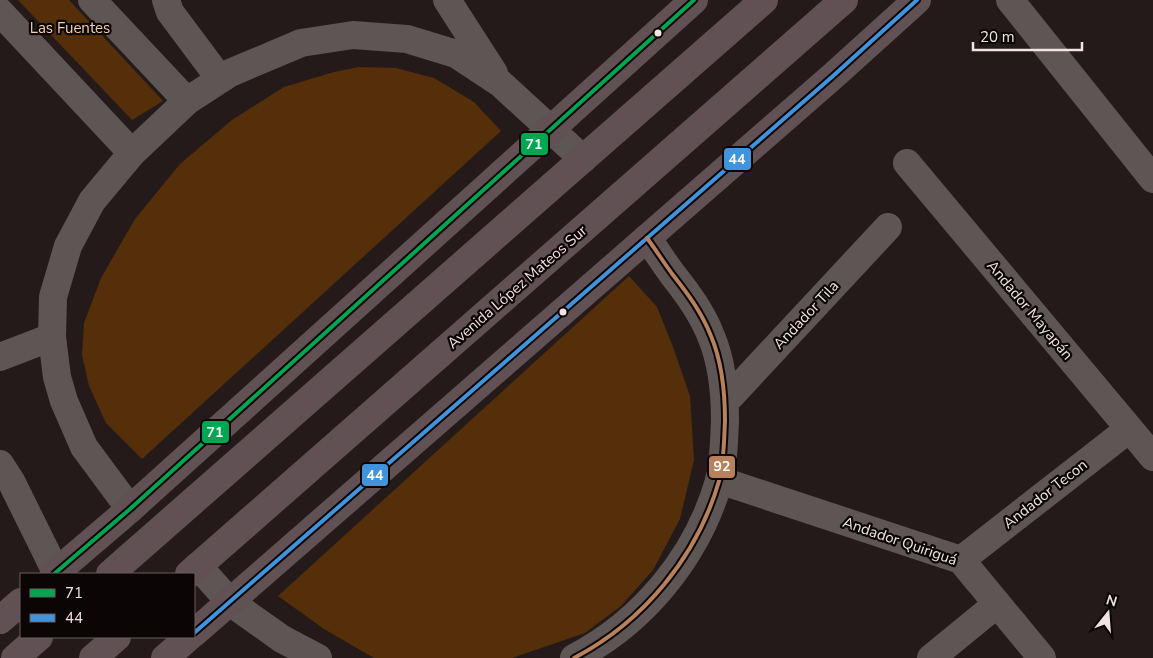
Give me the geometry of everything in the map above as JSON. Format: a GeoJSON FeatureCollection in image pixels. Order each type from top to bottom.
{"type":"FeatureCollection","features":[{"type":"Feature","properties":{"kind":"main road"},"geometry":{"type":"LineString","coordinates":[[55,573],[130,509],[694,0]]}},
{"type":"Feature","properties":{"kind":"main road"},"geometry":{"type":"LineString","coordinates":[[111,573],[764,0]]}},
{"type":"Feature","properties":{"kind":"main road","name":"Avenida López Mateos Sur"},"geometry":{"type":"LineString","coordinates":[[194,570],[844,0]]}},
{"type":"Feature","properties":{"kind":"main road"},"geometry":{"type":"LineString","coordinates":[[195,632],[918,0]]}},
{"type":"Feature","properties":{"kind":"main road"},"geometry":{"type":"LineString","coordinates":[[0,620],[20,603]]}},
{"type":"Feature","properties":{"kind":"main road"},"geometry":{"type":"LineString","coordinates":[[15,658],[38,638]]}},
{"type":"Feature","properties":{"kind":"main road"},"geometry":{"type":"LineString","coordinates":[[93,658],[116,638]]}},
{"type":"Feature","properties":{"kind":"main road"},"geometry":{"type":"LineString","coordinates":[[164,658],[188,638]]}},
{"type":"Feature","properties":{"kind":"street"},"geometry":{"type":"LineString","coordinates":[[92,0],[187,101]]}},
{"type":"Feature","properties":{"kind":"street"},"geometry":{"type":"LineString","coordinates":[[166,0],[170,12],[220,79]]}},
{"type":"Feature","properties":{"kind":"street"},"geometry":{"type":"LineString","coordinates":[[447,0],[500,83]]}},
{"type":"Feature","properties":{"kind":"street"},"geometry":{"type":"LineString","coordinates":[[1010,0],[1153,179]]}},
{"type":"Feature","properties":{"kind":"street"},"geometry":{"type":"LineString","coordinates":[[0,12],[132,153]]}},
{"type":"Feature","properties":{"kind":"street"},"geometry":{"type":"LineString","coordinates":[[130,509],[89,454],[73,424],[64,401],[57,377],[52,337],[53,297],[68,246],[92,201],[132,153],[187,101],[230,73],[301,43],[353,35],[407,39],[456,54],[500,83],[583,159]]}},
{"type":"Feature","properties":{"kind":"street","name":"Andador Mayapán"},"geometry":{"type":"LineString","coordinates":[[907,163],[1153,458]]}},
{"type":"Feature","properties":{"kind":"street","name":"Andador Tila"},"geometry":{"type":"LineString","coordinates":[[725,402],[888,227]]}},
{"type":"Feature","properties":{"kind":"street"},"geometry":{"type":"LineString","coordinates":[[574,658],[594,648],[636,615],[676,572],[701,526],[719,480],[724,438],[725,402],[719,363],[712,336],[694,302],[647,238]]}},
{"type":"Feature","properties":{"kind":"street"},"geometry":{"type":"LineString","coordinates":[[0,357],[52,337]]}},
{"type":"Feature","properties":{"kind":"street","name":"Andador Tecon"},"geometry":{"type":"LineString","coordinates":[[961,560],[1129,428]]}},
{"type":"Feature","properties":{"kind":"street"},"geometry":{"type":"LineString","coordinates":[[0,464],[11,481],[55,573]]}},
{"type":"Feature","properties":{"kind":"street","name":"Andador Quiriguá"},"geometry":{"type":"LineString","coordinates":[[719,480],[961,560],[1042,658]]}},
{"type":"Feature","properties":{"kind":"street"},"geometry":{"type":"LineString","coordinates":[[194,570],[230,602],[282,639],[318,658]]}},
{"type":"Feature","properties":{"kind":"street"},"geometry":{"type":"LineString","coordinates":[[931,658],[997,604]]}},
{"type":"Feature","properties":{"kind":"green space","name":"Las Fuentes"},"geometry":{"type":"Polygon","coordinates":[[[18,0],[69,0],[163,101],[132,120],[18,0]]]}},
{"type":"Feature","properties":{"kind":"green space"},"geometry":{"type":"Polygon","coordinates":[[[359,67],[396,68],[434,78],[474,102],[501,131],[142,459],[106,423],[89,386],[82,355],[84,323],[101,278],[135,219],[180,164],[232,120],[284,87],[334,72],[359,67]]]}},
{"type":"Feature","properties":{"kind":"green space"},"geometry":{"type":"Polygon","coordinates":[[[629,276],[657,307],[673,347],[690,396],[694,460],[680,519],[653,570],[621,606],[585,633],[512,658],[374,658],[324,629],[278,596],[629,276]]]}},
{"type":"Feature","properties":{"kind":"transit line","name":"71"},"geometry":{"type":"LineString","coordinates":[[55,573],[130,509],[694,0]]}},
{"type":"Feature","properties":{"kind":"transit line","name":"44"},"geometry":{"type":"LineString","coordinates":[[195,632],[833,76],[917,0]]}},
{"type":"Feature","properties":{"kind":"transit line","name":"92"},"geometry":{"type":"LineString","coordinates":[[574,658],[623,626],[664,585],[682,561],[697,536],[721,474],[725,421],[722,378],[715,346],[694,304],[647,238]]}}]}
